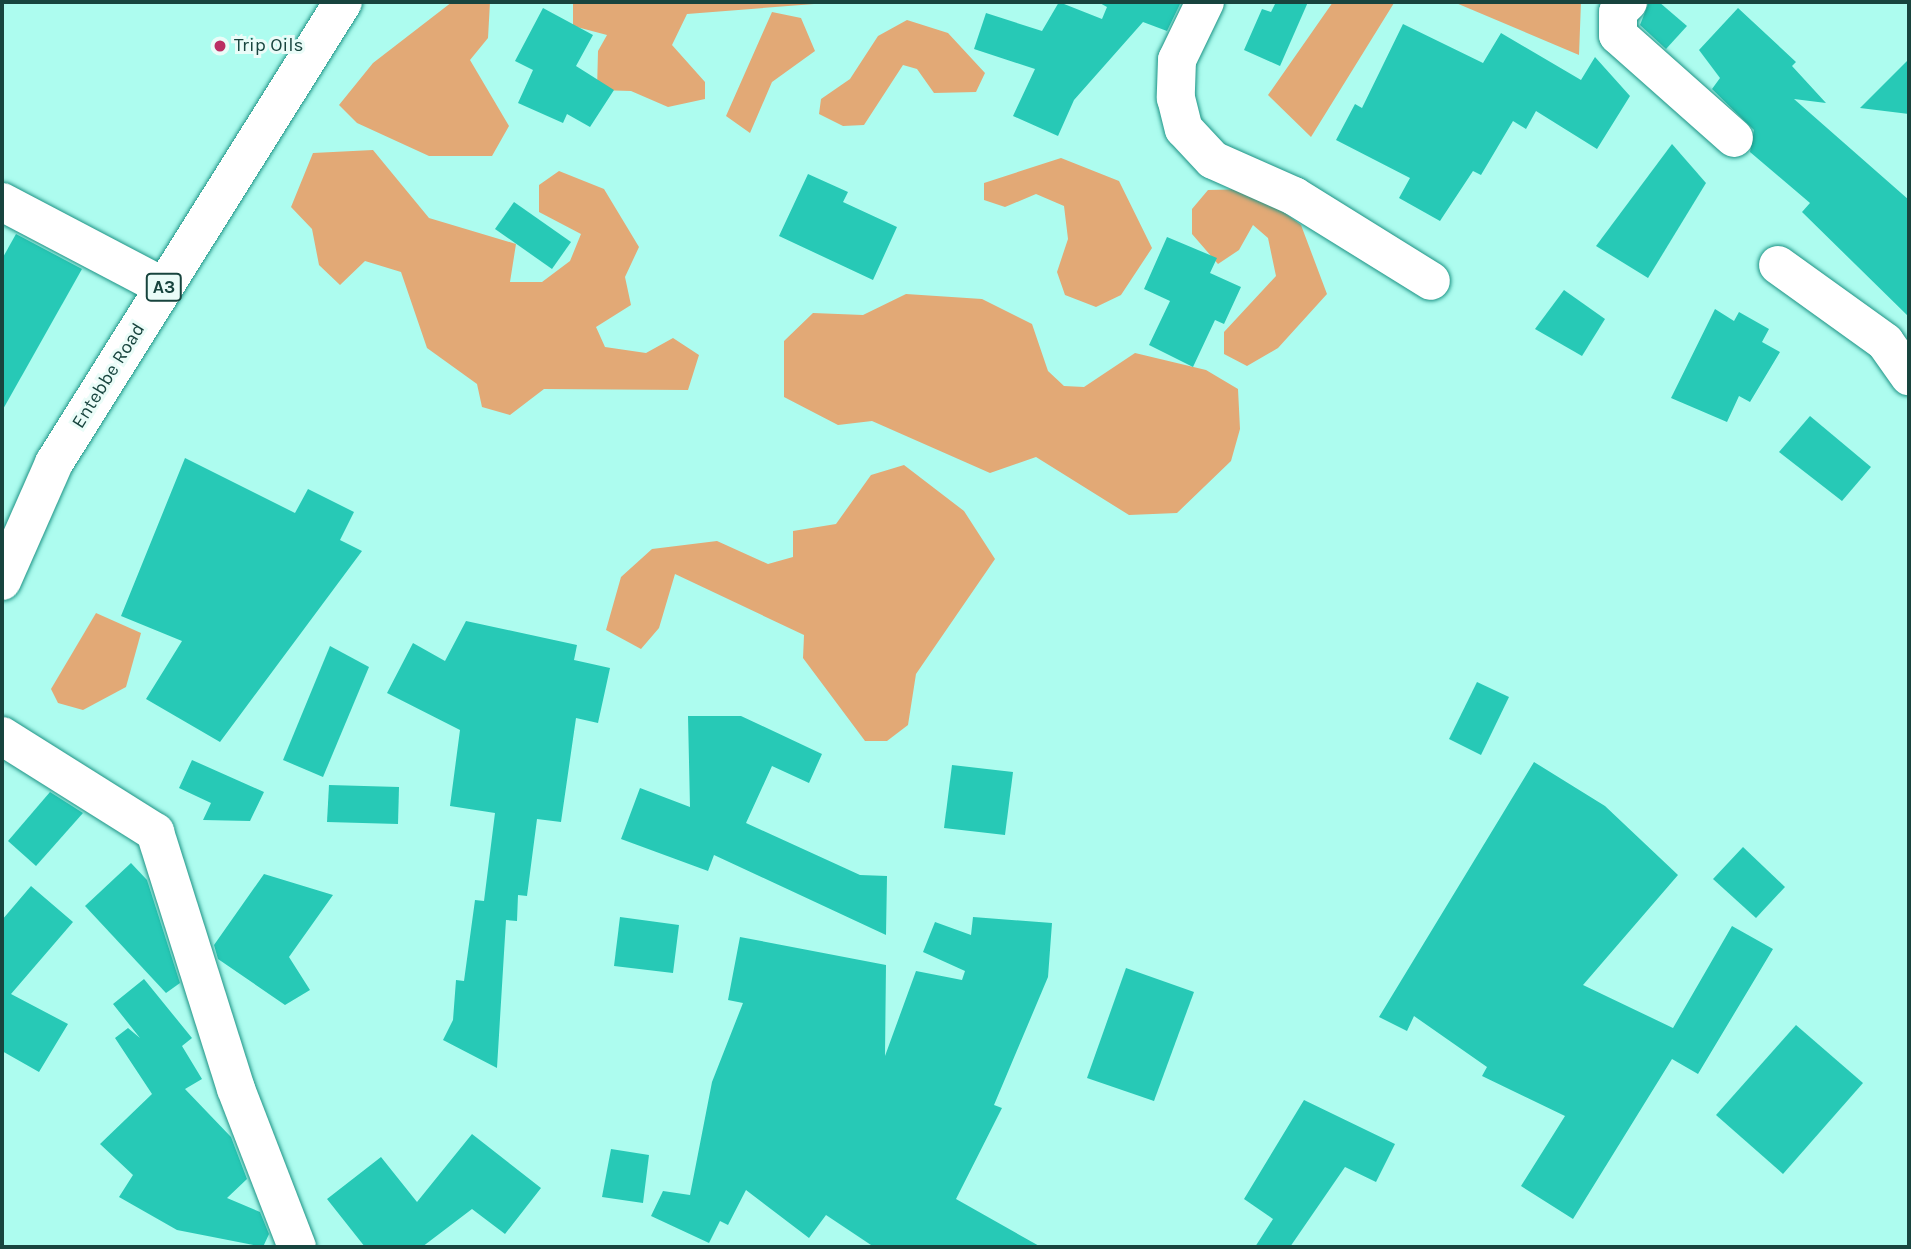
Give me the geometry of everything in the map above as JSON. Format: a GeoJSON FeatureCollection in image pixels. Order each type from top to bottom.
{"type":"FeatureCollection","features":[{"type":"Feature","properties":{"kind":"street","name":"Entebbe Road"},"geometry":{"type":"LineString","coordinates":[[2,581],[54,463],[343,2]]}},
{"type":"Feature","properties":{"kind":"street"},"geometry":{"type":"LineString","coordinates":[[1205,2],[1177,60],[1176,98],[1184,130],[1213,160],[1294,196],[1431,281]]}},
{"type":"Feature","properties":{"kind":"street"},"geometry":{"type":"LineString","coordinates":[[1628,2],[1618,12],[1618,35],[1734,138]]}},
{"type":"Feature","properties":{"kind":"street"},"geometry":{"type":"LineString","coordinates":[[2,202],[164,287]]}},
{"type":"Feature","properties":{"kind":"street"},"geometry":{"type":"LineString","coordinates":[[1778,265],[1885,342],[1909,376]]}},
{"type":"Feature","properties":{"kind":"street"},"geometry":{"type":"LineString","coordinates":[[2,736],[155,832],[236,1088],[297,1247]]}},
{"type":"Feature","properties":{"kind":"shaded area"},"geometry":{"type":"Polygon","coordinates":[[[452,2],[490,2],[488,38],[470,60],[509,126],[492,156],[429,156],[357,123],[339,105],[373,63],[452,2]]]}},
{"type":"Feature","properties":{"kind":"shaded area"},"geometry":{"type":"Polygon","coordinates":[[[573,2],[840,2],[687,14],[672,45],[705,82],[705,99],[668,107],[631,91],[597,90],[598,51],[607,35],[573,26],[573,2]]]}},
{"type":"Feature","properties":{"kind":"shaded area"},"geometry":{"type":"Polygon","coordinates":[[[1333,2],[1419,2],[1394,3],[1311,137],[1268,95],[1333,2]]]}},
{"type":"Feature","properties":{"kind":"shaded area"},"geometry":{"type":"Polygon","coordinates":[[[1426,2],[1581,2],[1579,55],[1456,3],[1426,2]]]}},
{"type":"Feature","properties":{"kind":"shaded area"},"geometry":{"type":"Polygon","coordinates":[[[772,12],[801,18],[815,51],[772,82],[750,133],[726,116],[772,12]]]}},
{"type":"Feature","properties":{"kind":"shaded area"},"geometry":{"type":"Polygon","coordinates":[[[907,20],[948,33],[985,73],[976,92],[934,93],[917,69],[903,65],[864,125],[843,126],[819,114],[821,99],[850,79],[878,36],[907,20]]]}},
{"type":"Feature","properties":{"kind":"shaded area"},"geometry":{"type":"Polygon","coordinates":[[[373,150],[429,218],[516,244],[510,282],[542,282],[570,261],[581,234],[539,212],[539,185],[559,171],[604,189],[639,247],[625,277],[631,305],[596,327],[605,347],[646,353],[673,338],[699,355],[688,390],[544,389],[510,415],[482,407],[477,384],[427,348],[401,272],[365,261],[340,285],[319,265],[312,229],[291,207],[313,153],[373,150]]]}},
{"type":"Feature","properties":{"kind":"shaded area"},"geometry":{"type":"Polygon","coordinates":[[[1061,158],[1119,181],[1152,248],[1121,295],[1096,307],[1065,295],[1057,272],[1068,239],[1064,206],[1036,194],[1005,207],[984,200],[984,183],[1061,158]]]}},
{"type":"Feature","properties":{"kind":"shaded area"},"geometry":{"type":"Polygon","coordinates":[[[1252,189],[1301,225],[1327,294],[1278,348],[1247,366],[1224,354],[1224,332],[1276,276],[1268,238],[1253,225],[1239,250],[1218,264],[1192,234],[1192,209],[1208,190],[1252,189]]]}},
{"type":"Feature","properties":{"kind":"shaded area"},"geometry":{"type":"Polygon","coordinates":[[[906,294],[982,299],[1032,324],[1048,371],[1064,386],[1084,387],[1135,353],[1206,370],[1238,389],[1240,429],[1231,461],[1177,513],[1129,515],[1036,457],[990,473],[872,421],[838,425],[784,397],[784,341],[813,313],[863,315],[906,294]]]}},
{"type":"Feature","properties":{"kind":"shaded area"},"geometry":{"type":"Polygon","coordinates":[[[904,465],[964,511],[995,559],[916,674],[908,725],[887,741],[865,741],[803,658],[804,635],[675,574],[659,628],[641,649],[606,630],[621,577],[652,549],[717,541],[768,564],[793,557],[793,531],[836,524],[871,475],[904,465]]]}},
{"type":"Feature","properties":{"kind":"shaded area"},"geometry":{"type":"Polygon","coordinates":[[[96,613],[141,633],[126,687],[83,710],[58,703],[51,689],[96,613]]]}},
{"type":"Feature","properties":{"kind":"building"},"geometry":{"type":"Polygon","coordinates":[[[1059,2],[1102,19],[1107,7],[1098,2],[1181,2],[1167,31],[1143,22],[1074,100],[1058,136],[1013,116],[1035,69],[974,49],[986,13],[1042,31],[1059,2]]]}},
{"type":"Feature","properties":{"kind":"building"},"geometry":{"type":"Polygon","coordinates":[[[1276,2],[1308,2],[1280,66],[1244,50],[1262,9],[1271,12],[1276,2]]]}},
{"type":"Feature","properties":{"kind":"building"},"geometry":{"type":"Polygon","coordinates":[[[1649,2],[1659,2],[1687,26],[1666,49],[1640,25],[1649,2]]]}},
{"type":"Feature","properties":{"kind":"building"},"geometry":{"type":"Polygon","coordinates":[[[543,8],[593,35],[576,66],[614,90],[590,127],[567,114],[563,123],[518,103],[533,70],[515,61],[543,8]]]}},
{"type":"Feature","properties":{"kind":"building"},"geometry":{"type":"Polygon","coordinates":[[[1738,8],[1796,62],[1792,66],[1826,103],[1794,99],[1909,200],[1909,317],[1802,212],[1810,203],[1750,152],[1754,130],[1712,89],[1720,78],[1699,50],[1738,8]]]}},
{"type":"Feature","properties":{"kind":"building"},"geometry":{"type":"Polygon","coordinates":[[[1403,24],[1483,63],[1501,33],[1581,80],[1595,57],[1630,96],[1597,149],[1536,111],[1526,129],[1513,121],[1481,175],[1473,171],[1440,221],[1399,198],[1410,178],[1336,140],[1355,104],[1362,108],[1403,24]]]}},
{"type":"Feature","properties":{"kind":"building"},"geometry":{"type":"Polygon","coordinates":[[[1909,59],[1909,114],[1860,108],[1909,59]]]}},
{"type":"Feature","properties":{"kind":"building"},"geometry":{"type":"Polygon","coordinates":[[[1672,144],[1706,183],[1648,278],[1596,246],[1672,144]]]}},
{"type":"Feature","properties":{"kind":"building"},"geometry":{"type":"Polygon","coordinates":[[[808,174],[848,192],[843,202],[897,227],[873,280],[779,236],[808,174]]]}},
{"type":"Feature","properties":{"kind":"building"},"geometry":{"type":"Polygon","coordinates":[[[514,202],[571,242],[552,269],[495,229],[514,202]]]}},
{"type":"Feature","properties":{"kind":"building"},"geometry":{"type":"Polygon","coordinates":[[[16,234],[82,269],[2,411],[2,259],[16,234]]]}},
{"type":"Feature","properties":{"kind":"building"},"geometry":{"type":"Polygon","coordinates":[[[1167,237],[1217,258],[1210,273],[1241,287],[1224,324],[1215,320],[1193,367],[1149,345],[1170,301],[1144,289],[1167,237]]]}},
{"type":"Feature","properties":{"kind":"building"},"geometry":{"type":"Polygon","coordinates":[[[1564,290],[1605,319],[1582,356],[1535,329],[1564,290]]]}},
{"type":"Feature","properties":{"kind":"building"},"geometry":{"type":"Polygon","coordinates":[[[1715,309],[1734,321],[1739,312],[1769,329],[1762,342],[1780,352],[1750,402],[1739,396],[1727,422],[1671,398],[1715,309]]]}},
{"type":"Feature","properties":{"kind":"building"},"geometry":{"type":"Polygon","coordinates":[[[1810,416],[1871,467],[1842,501],[1779,452],[1810,416]]]}},
{"type":"Feature","properties":{"kind":"building"},"geometry":{"type":"Polygon","coordinates":[[[185,458],[295,513],[308,489],[354,512],[340,540],[362,551],[220,742],[146,699],[182,641],[121,616],[185,458]]]}},
{"type":"Feature","properties":{"kind":"building"},"geometry":{"type":"Polygon","coordinates":[[[466,621],[577,645],[574,660],[610,668],[598,723],[576,718],[561,822],[537,819],[527,896],[518,895],[517,921],[506,920],[497,1068],[443,1040],[453,1020],[456,980],[464,981],[475,900],[484,901],[495,813],[450,806],[460,730],[387,693],[413,643],[445,661],[466,621]]]}},
{"type":"Feature","properties":{"kind":"building"},"geometry":{"type":"Polygon","coordinates":[[[330,646],[369,667],[323,777],[283,760],[330,646]]]}},
{"type":"Feature","properties":{"kind":"building"},"geometry":{"type":"Polygon","coordinates":[[[1477,682],[1509,697],[1481,755],[1449,739],[1477,682]]]}},
{"type":"Feature","properties":{"kind":"building"},"geometry":{"type":"Polygon","coordinates":[[[688,716],[741,716],[822,754],[809,783],[772,766],[746,823],[860,875],[887,876],[886,935],[714,855],[708,871],[621,839],[640,788],[690,807],[688,716]]]}},
{"type":"Feature","properties":{"kind":"building"},"geometry":{"type":"Polygon","coordinates":[[[192,760],[264,792],[250,821],[203,820],[211,803],[179,788],[192,760]]]}},
{"type":"Feature","properties":{"kind":"building"},"geometry":{"type":"Polygon","coordinates":[[[1534,762],[1605,806],[1678,875],[1583,985],[1673,1028],[1732,926],[1773,949],[1698,1074],[1672,1059],[1573,1219],[1521,1186],[1565,1116],[1482,1076],[1487,1067],[1414,1016],[1407,1031],[1379,1017],[1534,762]]]}},
{"type":"Feature","properties":{"kind":"building"},"geometry":{"type":"Polygon","coordinates":[[[952,765],[1013,772],[1005,835],[944,828],[952,765]]]}},
{"type":"Feature","properties":{"kind":"building"},"geometry":{"type":"Polygon","coordinates":[[[329,785],[399,787],[398,824],[327,822],[329,785]]]}},
{"type":"Feature","properties":{"kind":"building"},"geometry":{"type":"Polygon","coordinates":[[[50,792],[83,813],[36,866],[8,841],[50,792]]]}},
{"type":"Feature","properties":{"kind":"building"},"geometry":{"type":"Polygon","coordinates":[[[1743,847],[1785,887],[1756,918],[1713,879],[1743,847]]]}},
{"type":"Feature","properties":{"kind":"building"},"geometry":{"type":"Polygon","coordinates":[[[131,863],[147,880],[180,983],[166,993],[85,906],[131,863]]]}},
{"type":"Feature","properties":{"kind":"building"},"geometry":{"type":"Polygon","coordinates":[[[264,874],[333,895],[289,957],[310,990],[285,1005],[218,959],[214,945],[264,874]]]}},
{"type":"Feature","properties":{"kind":"building"},"geometry":{"type":"Polygon","coordinates":[[[31,886],[73,922],[11,994],[68,1024],[39,1072],[2,1051],[2,920],[31,886]]]}},
{"type":"Feature","properties":{"kind":"building"},"geometry":{"type":"Polygon","coordinates":[[[620,917],[679,925],[673,973],[614,966],[620,917]]]}},
{"type":"Feature","properties":{"kind":"building"},"geometry":{"type":"Polygon","coordinates":[[[973,917],[1052,923],[1048,977],[994,1105],[1002,1108],[956,1199],[1041,1247],[874,1247],[826,1215],[809,1238],[746,1190],[728,1225],[720,1221],[709,1243],[651,1216],[663,1191],[690,1195],[712,1082],[743,1003],[728,1000],[740,937],[886,965],[885,1056],[916,971],[962,980],[965,971],[923,952],[935,922],[971,935],[973,917]]]}},
{"type":"Feature","properties":{"kind":"building"},"geometry":{"type":"Polygon","coordinates":[[[1126,968],[1194,992],[1154,1101],[1087,1078],[1126,968]]]}},
{"type":"Feature","properties":{"kind":"building"},"geometry":{"type":"Polygon","coordinates":[[[144,979],[192,1038],[182,1046],[202,1079],[185,1089],[231,1137],[247,1179],[227,1198],[260,1212],[269,1234],[263,1247],[177,1230],[119,1197],[133,1175],[100,1144],[152,1094],[115,1038],[128,1028],[140,1038],[113,1004],[144,979]]]}},
{"type":"Feature","properties":{"kind":"building"},"geometry":{"type":"Polygon","coordinates":[[[1796,1025],[1863,1083],[1783,1174],[1716,1115],[1796,1025]]]}},
{"type":"Feature","properties":{"kind":"building"},"geometry":{"type":"Polygon","coordinates":[[[1304,1100],[1395,1144],[1376,1182],[1345,1167],[1290,1247],[1255,1247],[1273,1219],[1244,1199],[1304,1100]]]}},
{"type":"Feature","properties":{"kind":"building"},"geometry":{"type":"Polygon","coordinates":[[[472,1134],[541,1188],[505,1234],[472,1209],[422,1247],[365,1247],[327,1199],[381,1157],[417,1202],[472,1134]]]}},
{"type":"Feature","properties":{"kind":"building"},"geometry":{"type":"Polygon","coordinates":[[[611,1149],[649,1155],[643,1203],[602,1197],[611,1149]]]}},
{"type":"Feature","properties":{"kind":"place","name":"Trip Oils"},"geometry":{"type":"Point","coordinates":[220,46]}}]}
